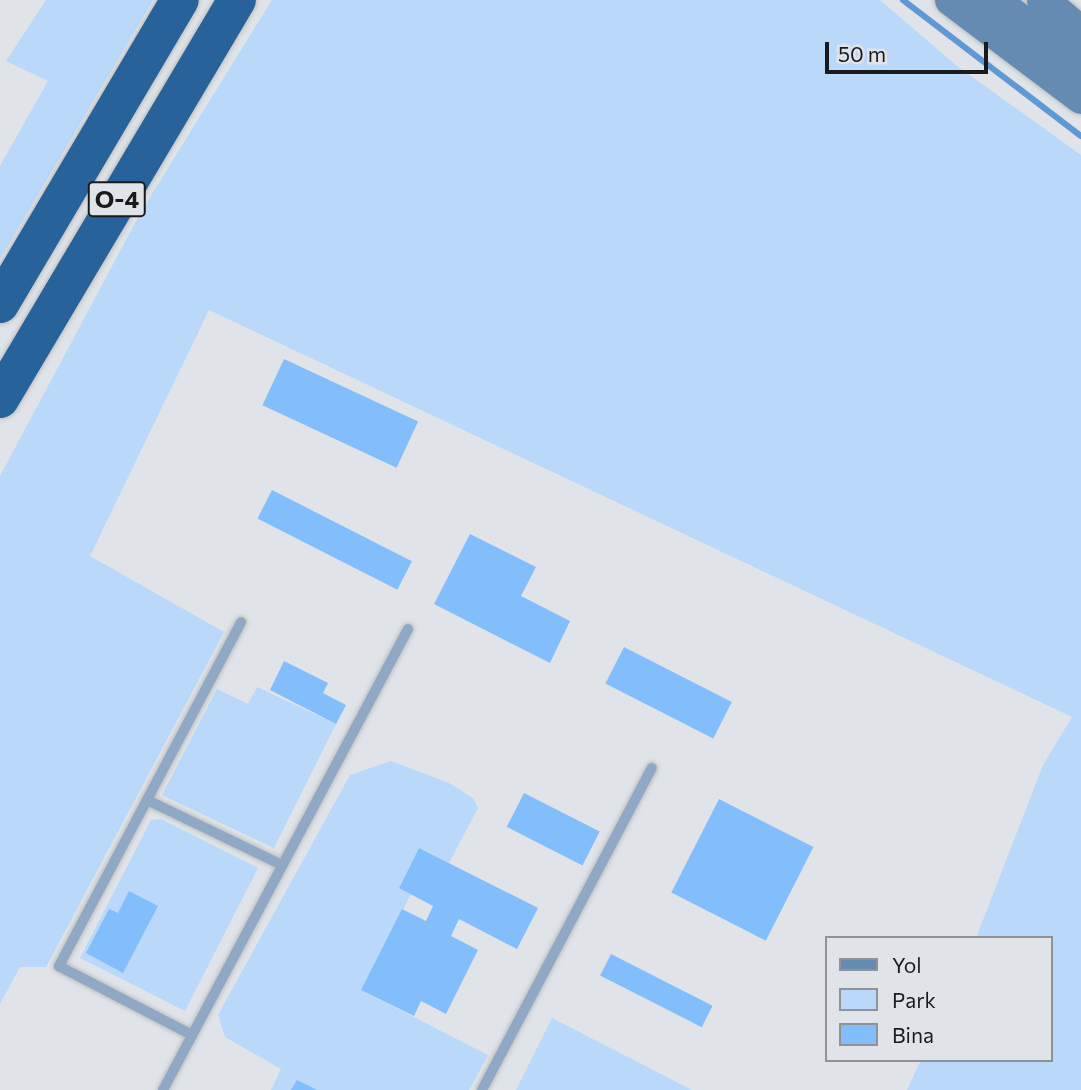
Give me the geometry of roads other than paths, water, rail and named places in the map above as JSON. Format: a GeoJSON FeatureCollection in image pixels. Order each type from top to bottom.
{"type":"FeatureCollection","features":[{"type":"Feature","properties":{"kind":"highway","name":"O-4"},"geometry":{"type":"LineString","coordinates":[[0,304],[180,0]]}},
{"type":"Feature","properties":{"kind":"highway","name":"O-4"},"geometry":{"type":"LineString","coordinates":[[0,400],[237,0]]}},
{"type":"Feature","properties":{"kind":"main road"},"geometry":{"type":"LineString","coordinates":[[951,0],[1081,98]]}},
{"type":"Feature","properties":{"kind":"main road"},"geometry":{"type":"LineString","coordinates":[[994,0],[1081,66]]}},
{"type":"Feature","properties":{"kind":"main road"},"geometry":{"type":"LineString","coordinates":[[1043,0],[1081,32]]}},
{"type":"Feature","properties":{"kind":"lane"},"geometry":{"type":"LineString","coordinates":[[192,1035],[59,966],[241,622]]}},
{"type":"Feature","properties":{"kind":"lane"},"geometry":{"type":"LineString","coordinates":[[163,1090],[408,629]]}},
{"type":"Feature","properties":{"kind":"lane"},"geometry":{"type":"LineString","coordinates":[[482,1090],[652,768]]}},
{"type":"Feature","properties":{"kind":"lane"},"geometry":{"type":"LineString","coordinates":[[147,800],[282,864]]}},
{"type":"Feature","properties":{"kind":"waterway"},"geometry":{"type":"LineString","coordinates":[[903,0],[1081,136]]}}]}
